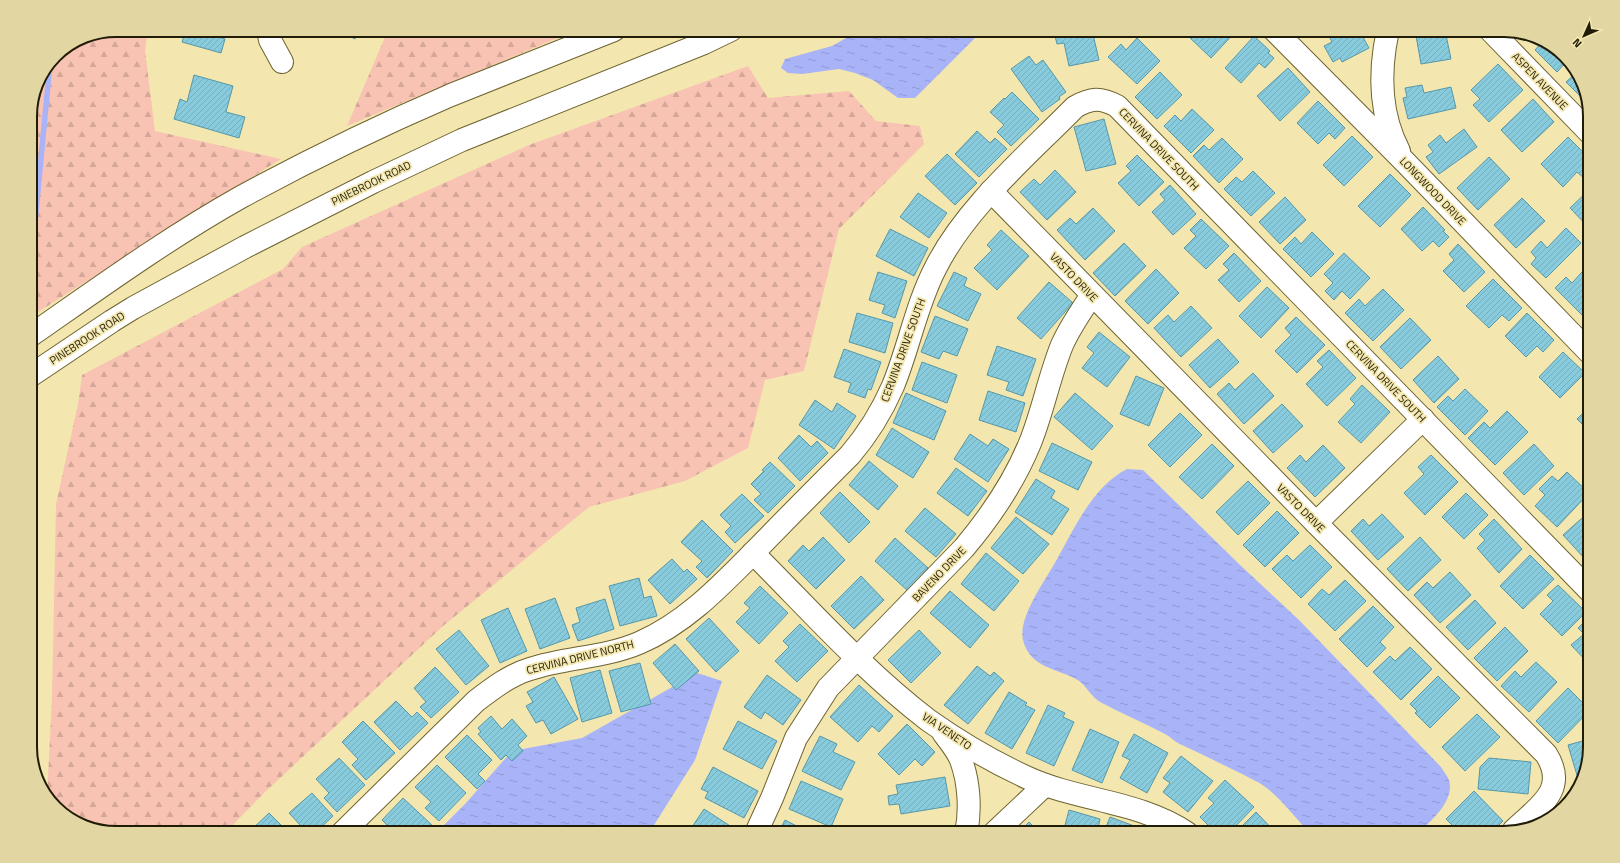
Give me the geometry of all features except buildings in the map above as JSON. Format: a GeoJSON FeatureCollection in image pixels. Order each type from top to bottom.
{"type":"FeatureCollection","features":[{"type":"Feature","properties":{"kind":"street"},"geometry":{"type":"LineString","coordinates":[[270,37],[272,45],[282,62]]}},
{"type":"Feature","properties":{"kind":"street"},"geometry":{"type":"LineString","coordinates":[[37,331],[144,258],[206,218],[278,178],[361,136],[450,96],[597,37]]}},
{"type":"Feature","properties":{"kind":"street","name":"PINEBROOK ROAD"},"geometry":{"type":"LineString","coordinates":[[37,371],[133,308],[245,247],[366,185],[462,140],[716,37]]}},
{"type":"Feature","properties":{"kind":"street","name":"LONGWOOD DRIVE"},"geometry":{"type":"LineString","coordinates":[[1281,37],[1406,163],[1583,347]]}},
{"type":"Feature","properties":{"kind":"street"},"geometry":{"type":"LineString","coordinates":[[1386,37],[1382,56],[1381,72],[1384,108],[1395,143],[1406,163]]}},
{"type":"Feature","properties":{"kind":"street","name":"ASPEN AVENUE"},"geometry":{"type":"LineString","coordinates":[[1497,37],[1583,126]]}},
{"type":"Feature","properties":{"kind":"street","name":"CERVINA DRIVE SOUTH"},"geometry":{"type":"LineString","coordinates":[[753,553],[850,455],[876,420],[893,385],[922,299],[935,268],[950,242],[967,219],[991,191],[1075,107],[1085,101],[1094,99],[1107,100],[1117,106],[1583,585]]}},
{"type":"Feature","properties":{"kind":"street","name":"VASTO DRIVE"},"geometry":{"type":"LineString","coordinates":[[991,191],[1316,523],[1546,754],[1553,764],[1556,776],[1554,788],[1547,798],[1520,824]]}},
{"type":"Feature","properties":{"kind":"street","name":"BAVENO DRIVE"},"geometry":{"type":"LineString","coordinates":[[759,826],[796,738],[828,688],[964,548],[982,527],[1000,501],[1016,474],[1030,444],[1063,343],[1092,295]]}},
{"type":"Feature","properties":{"kind":"street"},"geometry":{"type":"LineString","coordinates":[[1316,523],[1423,419]]}},
{"type":"Feature","properties":{"kind":"street","name":"VIA VENETO"},"geometry":{"type":"LineString","coordinates":[[753,553],[857,658],[930,721],[1002,765],[1045,785],[1156,816],[1176,826]]}},
{"type":"Feature","properties":{"kind":"street","name":"CERVINA DRIVE NORTH"},"geometry":{"type":"LineString","coordinates":[[349,826],[476,701],[493,688],[511,677],[529,669],[620,649],[638,643],[657,634],[678,622],[696,608],[753,553]]}},
{"type":"Feature","properties":{"kind":"street"},"geometry":{"type":"LineString","coordinates":[[930,721],[944,733],[960,758],[964,769],[968,794],[968,826]]}},
{"type":"Feature","properties":{"kind":"street"},"geometry":{"type":"LineString","coordinates":[[1001,826],[1045,785]]}},
{"type":"Feature","properties":{"kind":"green space"},"geometry":{"type":"Polygon","coordinates":[[[116,37],[147,37],[145,50],[155,131],[281,159],[37,313],[37,111],[40,95],[45,81],[53,68],[68,53],[86,43],[95,40],[116,37]]]}},
{"type":"Feature","properties":{"kind":"green space"},"geometry":{"type":"Polygon","coordinates":[[[385,37],[560,37],[347,126],[385,37]]]}},
{"type":"Feature","properties":{"kind":"green space"},"geometry":{"type":"Polygon","coordinates":[[[748,66],[768,98],[849,91],[876,121],[920,126],[924,144],[839,229],[804,371],[765,380],[748,448],[685,481],[589,507],[443,626],[263,794],[232,826],[111,826],[91,822],[72,813],[57,799],[48,787],[52,698],[56,504],[78,404],[82,375],[283,269],[302,247],[529,145],[748,66]]]}},
{"type":"Feature","properties":{"kind":"water"},"geometry":{"type":"Polygon","coordinates":[[[848,37],[976,37],[915,98],[898,98],[873,80],[839,69],[802,74],[788,73],[781,68],[785,59],[832,46],[848,37]]]}},
{"type":"Feature","properties":{"kind":"water"},"geometry":{"type":"Polygon","coordinates":[[[1127,469],[1143,470],[1240,565],[1299,620],[1441,767],[1449,780],[1449,795],[1441,810],[1426,826],[1304,826],[1276,796],[1261,784],[1098,701],[1076,679],[1045,666],[1031,656],[1026,649],[1023,640],[1024,621],[1028,610],[1077,522],[1094,497],[1115,477],[1127,469]]]}},
{"type":"Feature","properties":{"kind":"water"},"geometry":{"type":"Polygon","coordinates":[[[697,673],[722,681],[695,760],[653,826],[443,826],[465,804],[512,751],[582,738],[697,673]]]}},
{"type":"Feature","properties":{"kind":"waterway"},"geometry":{"type":"LineString","coordinates":[[37,201],[49,75]]}}]}
